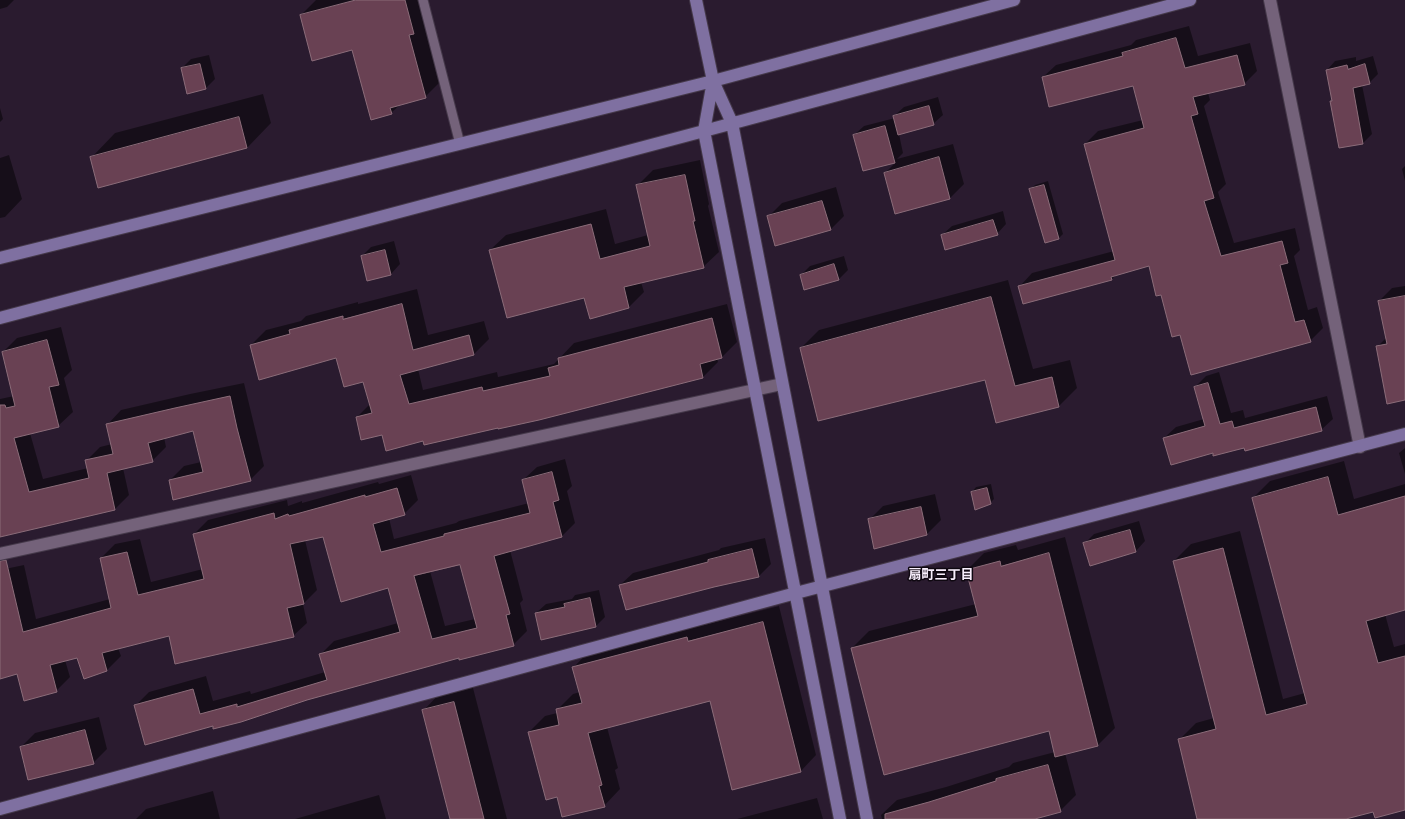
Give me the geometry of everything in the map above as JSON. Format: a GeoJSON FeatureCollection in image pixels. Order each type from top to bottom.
{"type":"FeatureCollection","features":[{"type":"Feature","properties":{"kind":"street"},"geometry":{"type":"LineString","coordinates":[[696,0],[713,81],[732,124],[867,819]]}},
{"type":"Feature","properties":{"kind":"street"},"geometry":{"type":"LineString","coordinates":[[0,258],[713,81],[1014,0]]}},
{"type":"Feature","properties":{"kind":"street"},"geometry":{"type":"LineString","coordinates":[[0,318],[732,124],[1190,0]]}},
{"type":"Feature","properties":{"kind":"street"},"geometry":{"type":"LineString","coordinates":[[1270,0],[1360,447]]}},
{"type":"Feature","properties":{"kind":"street"},"geometry":{"type":"LineString","coordinates":[[713,81],[704,131],[840,819]]}},
{"type":"Feature","properties":{"kind":"street"},"geometry":{"type":"LineString","coordinates":[[0,554],[782,384]]}},
{"type":"Feature","properties":{"kind":"street"},"geometry":{"type":"LineString","coordinates":[[0,809],[822,586],[1360,447],[1405,434]]}},
{"type":"Feature","properties":{"kind":"lane"},"geometry":{"type":"LineString","coordinates":[[423,0],[460,144]]}},
{"type":"Feature","properties":{"kind":"building"},"geometry":{"type":"Polygon","coordinates":[[[356,0],[405,0],[414,34],[409,35],[426,98],[390,108],[392,114],[371,120],[352,50],[312,61],[300,15],[356,0]]]}},
{"type":"Feature","properties":{"kind":"building"},"geometry":{"type":"Polygon","coordinates":[[[1176,38],[1185,68],[1237,55],[1245,85],[1193,97],[1198,114],[1191,116],[1214,198],[1204,201],[1221,256],[1282,241],[1288,263],[1280,265],[1295,322],[1304,320],[1311,342],[1191,375],[1180,335],[1172,337],[1161,295],[1156,296],[1149,266],[1111,277],[1112,280],[1023,304],[1018,286],[1115,260],[1084,144],[1144,128],[1133,86],[1049,107],[1042,77],[1123,56],[1122,53],[1176,38]]]}},
{"type":"Feature","properties":{"kind":"building"},"geometry":{"type":"Polygon","coordinates":[[[200,64],[206,89],[187,94],[181,68],[200,64]]]}},
{"type":"Feature","properties":{"kind":"building"},"geometry":{"type":"Polygon","coordinates":[[[1365,64],[1370,84],[1353,88],[1363,144],[1339,148],[1326,70],[1347,65],[1348,69],[1365,64]]]}},
{"type":"Feature","properties":{"kind":"building"},"geometry":{"type":"Polygon","coordinates":[[[929,106],[934,125],[898,135],[893,116],[929,106]]]}},
{"type":"Feature","properties":{"kind":"building"},"geometry":{"type":"Polygon","coordinates":[[[239,117],[247,148],[98,188],[90,157],[239,117]]]}},
{"type":"Feature","properties":{"kind":"building"},"geometry":{"type":"Polygon","coordinates":[[[885,126],[895,163],[863,171],[853,135],[885,126]]]}},
{"type":"Feature","properties":{"kind":"building"},"geometry":{"type":"Polygon","coordinates":[[[939,157],[950,199],[895,214],[884,173],[939,157]]]}},
{"type":"Feature","properties":{"kind":"building"},"geometry":{"type":"Polygon","coordinates":[[[685,175],[695,221],[693,221],[704,268],[624,287],[629,308],[590,319],[584,298],[507,318],[489,250],[591,224],[600,259],[650,246],[636,185],[685,175]]]}},
{"type":"Feature","properties":{"kind":"building"},"geometry":{"type":"Polygon","coordinates":[[[1044,185],[1059,239],[1045,243],[1029,189],[1044,185]]]}},
{"type":"Feature","properties":{"kind":"building"},"geometry":{"type":"Polygon","coordinates":[[[822,201],[831,230],[775,246],[767,216],[822,201]]]}},
{"type":"Feature","properties":{"kind":"building"},"geometry":{"type":"Polygon","coordinates":[[[993,220],[998,235],[945,250],[941,235],[993,220]]]}},
{"type":"Feature","properties":{"kind":"building"},"geometry":{"type":"Polygon","coordinates":[[[385,250],[391,275],[367,281],[361,256],[385,250]]]}},
{"type":"Feature","properties":{"kind":"building"},"geometry":{"type":"Polygon","coordinates":[[[834,264],[839,280],[804,290],[800,275],[834,264]]]}},
{"type":"Feature","properties":{"kind":"building"},"geometry":{"type":"Polygon","coordinates":[[[1405,296],[1405,400],[1387,404],[1376,346],[1387,344],[1378,301],[1405,296]]]}},
{"type":"Feature","properties":{"kind":"building"},"geometry":{"type":"Polygon","coordinates":[[[991,297],[1015,386],[1052,377],[1059,407],[996,423],[985,380],[818,421],[800,348],[991,297]]]}},
{"type":"Feature","properties":{"kind":"building"},"geometry":{"type":"Polygon","coordinates":[[[402,304],[413,350],[469,335],[474,355],[400,375],[409,404],[482,387],[483,391],[550,376],[548,368],[559,365],[558,358],[712,318],[722,358],[700,364],[703,378],[539,420],[424,445],[423,441],[386,451],[382,435],[361,440],[356,417],[372,413],[363,382],[344,387],[336,358],[259,380],[250,345],[290,334],[289,330],[343,316],[343,319],[402,304]]]}},
{"type":"Feature","properties":{"kind":"building"},"geometry":{"type":"Polygon","coordinates":[[[47,340],[59,385],[49,387],[59,427],[14,438],[29,492],[89,478],[85,460],[113,454],[106,424],[230,396],[251,481],[173,500],[169,480],[203,472],[193,431],[148,443],[153,462],[107,473],[115,510],[0,537],[0,405],[5,405],[6,408],[15,406],[2,352],[47,340]]]}},
{"type":"Feature","properties":{"kind":"building"},"geometry":{"type":"Polygon","coordinates":[[[1208,383],[1220,424],[1232,421],[1234,428],[1316,407],[1322,431],[1245,451],[1244,448],[1213,456],[1213,453],[1171,465],[1163,438],[1205,426],[1194,387],[1208,383]]]}},
{"type":"Feature","properties":{"kind":"building"},"geometry":{"type":"Polygon","coordinates":[[[552,472],[559,500],[553,502],[562,537],[494,556],[510,614],[506,615],[514,646],[459,660],[459,658],[307,700],[241,722],[213,729],[213,726],[145,745],[134,705],[193,689],[200,714],[237,704],[237,707],[327,680],[319,654],[400,632],[388,588],[341,602],[323,537],[290,544],[304,604],[287,608],[294,637],[175,664],[169,636],[102,653],[107,671],[84,679],[77,658],[50,665],[57,692],[24,701],[17,674],[0,679],[0,561],[6,560],[23,632],[111,608],[100,558],[127,552],[138,595],[204,579],[193,534],[274,513],[275,519],[288,514],[289,516],[365,495],[365,497],[397,488],[405,515],[373,524],[381,552],[444,536],[444,534],[530,513],[522,480],[552,472]],[[460,565],[414,576],[432,639],[477,628],[460,565]]]}},
{"type":"Feature","properties":{"kind":"building"},"geometry":{"type":"Polygon","coordinates":[[[1328,477],[1338,515],[1405,496],[1405,610],[1366,621],[1378,663],[1405,656],[1405,810],[1375,818],[1373,812],[1346,819],[1197,819],[1178,739],[1216,729],[1173,561],[1223,548],[1266,715],[1307,704],[1252,498],[1328,477]]]}},
{"type":"Feature","properties":{"kind":"building"},"geometry":{"type":"Polygon","coordinates":[[[987,488],[991,504],[975,510],[971,492],[987,488]]]}},
{"type":"Feature","properties":{"kind":"building"},"geometry":{"type":"Polygon","coordinates":[[[921,507],[927,535],[874,549],[868,519],[921,507]]]}},
{"type":"Feature","properties":{"kind":"building"},"geometry":{"type":"Polygon","coordinates":[[[1130,530],[1136,552],[1090,566],[1083,543],[1130,530]]]}},
{"type":"Feature","properties":{"kind":"building"},"geometry":{"type":"Polygon","coordinates":[[[752,549],[759,577],[626,610],[619,585],[752,549]]]}},
{"type":"Feature","properties":{"kind":"building"},"geometry":{"type":"Polygon","coordinates":[[[1049,553],[1098,746],[1055,757],[1049,731],[884,775],[851,648],[978,616],[966,570],[1000,561],[1001,566],[1049,553]]]}},
{"type":"Feature","properties":{"kind":"building"},"geometry":{"type":"Polygon","coordinates":[[[590,598],[596,627],[541,640],[535,613],[565,607],[564,604],[590,598]]]}},
{"type":"Feature","properties":{"kind":"building"},"geometry":{"type":"Polygon","coordinates":[[[763,622],[801,772],[732,790],[710,701],[588,733],[602,785],[599,786],[605,807],[562,817],[557,797],[546,800],[528,732],[559,725],[556,709],[582,703],[572,667],[687,637],[688,641],[763,622]]]}},
{"type":"Feature","properties":{"kind":"building"},"geometry":{"type":"Polygon","coordinates":[[[454,702],[484,819],[450,819],[422,710],[454,702]]]}},
{"type":"Feature","properties":{"kind":"building"},"geometry":{"type":"Polygon","coordinates":[[[85,730],[94,764],[28,780],[20,747],[85,730]]]}},
{"type":"Feature","properties":{"kind":"building"},"geometry":{"type":"Polygon","coordinates":[[[1048,765],[1061,812],[1035,819],[885,819],[885,814],[996,781],[996,779],[1048,765]]]}},
{"type":"Feature","properties":{"kind":"district","name":"扇町三丁目"},"geometry":{"type":"Point","coordinates":[941,575]}}]}
